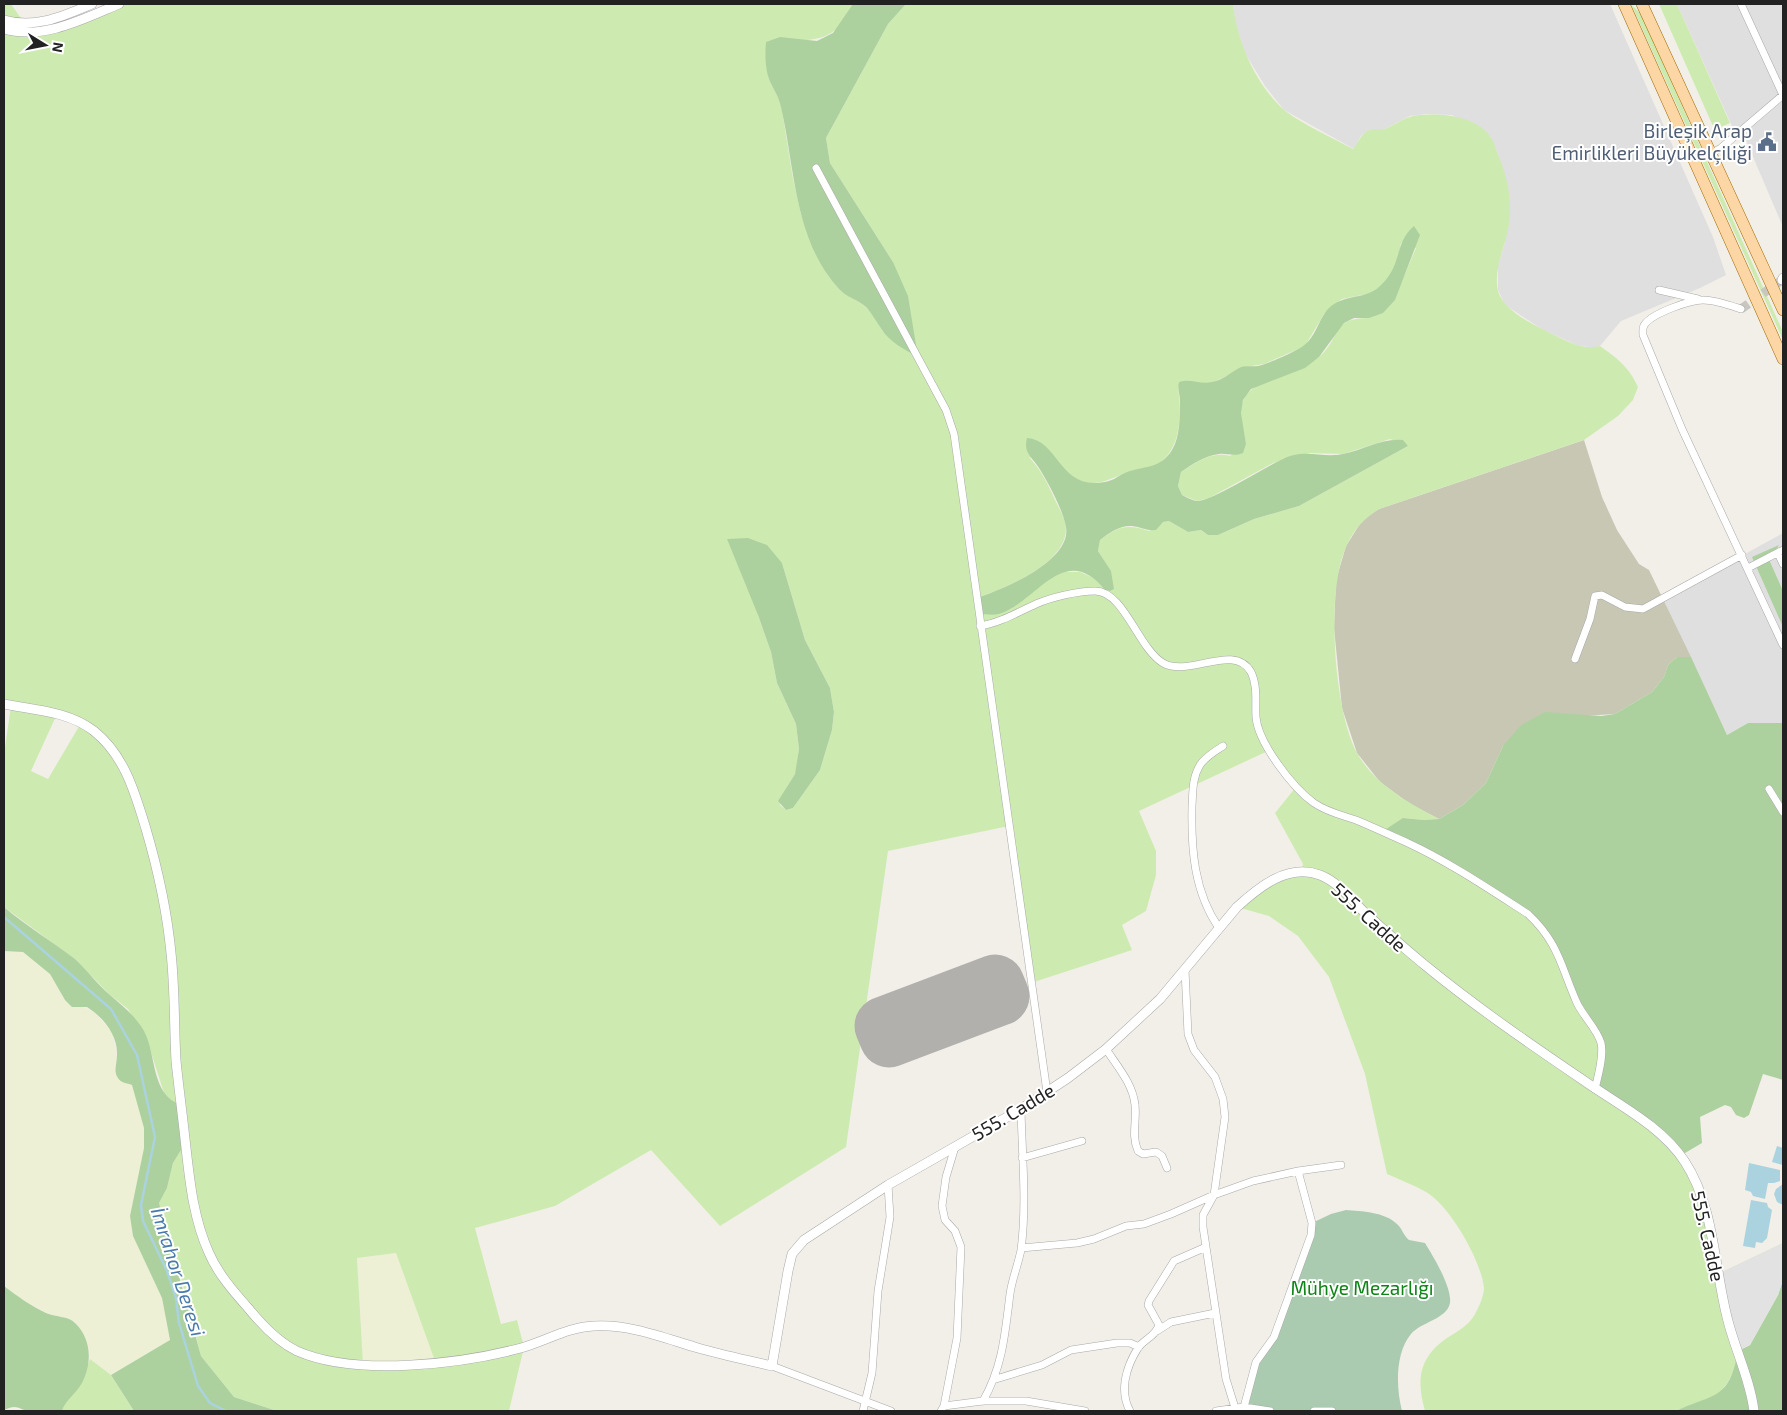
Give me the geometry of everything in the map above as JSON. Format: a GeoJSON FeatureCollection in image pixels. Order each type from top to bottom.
{"type":"FeatureCollection","features":[{"type":"Feature","properties":{"kind":"main road"},"geometry":{"type":"LineString","coordinates":[[1624,4],[1783,359]]}},
{"type":"Feature","properties":{"kind":"main road"},"geometry":{"type":"LineString","coordinates":[[1642,4],[1783,310]]}},
{"type":"Feature","properties":{"kind":"street"},"geometry":{"type":"LineString","coordinates":[[4,20],[25,24],[44,22],[92,4]]}},
{"type":"Feature","properties":{"kind":"street"},"geometry":{"type":"LineString","coordinates":[[4,30],[23,32],[50,31],[119,4]]}},
{"type":"Feature","properties":{"kind":"street"},"geometry":{"type":"LineString","coordinates":[[1710,154],[1721,148],[1783,95],[1741,4]]}},
{"type":"Feature","properties":{"kind":"street"},"geometry":{"type":"LineString","coordinates":[[816,168],[946,410],[954,434],[1047,1092]]}},
{"type":"Feature","properties":{"kind":"street"},"geometry":{"type":"LineString","coordinates":[[1659,290],[1741,309]]}},
{"type":"Feature","properties":{"kind":"street"},"geometry":{"type":"LineString","coordinates":[[1701,300],[1669,310],[1648,321],[1644,326],[1643,335],[1682,429],[1783,645]]}},
{"type":"Feature","properties":{"kind":"street"},"geometry":{"type":"LineString","coordinates":[[1748,568],[1781,551],[1783,564]]}},
{"type":"Feature","properties":{"kind":"street"},"geometry":{"type":"LineString","coordinates":[[1575,659],[1590,619],[1595,596],[1602,595],[1625,607],[1642,609],[1742,555]]}},
{"type":"Feature","properties":{"kind":"street"},"geometry":{"type":"LineString","coordinates":[[980,626],[1002,620],[1039,603],[1097,591],[1113,597],[1151,652],[1163,663],[1176,667],[1222,660],[1237,661],[1246,666],[1255,684],[1256,719],[1261,732],[1278,764],[1296,787],[1314,803],[1330,812],[1376,828],[1421,849],[1528,914],[1542,927],[1563,964],[1578,1004],[1601,1043],[1595,1089]]}},
{"type":"Feature","properties":{"kind":"street"},"geometry":{"type":"LineString","coordinates":[[4,704],[51,712],[71,718],[91,728],[120,761],[131,782],[152,849],[168,924],[173,977],[176,1061],[191,1193],[198,1223],[209,1254],[223,1277],[260,1322],[279,1339],[294,1350],[327,1360],[363,1365],[406,1364],[482,1357],[524,1347],[580,1327],[616,1327],[658,1335],[728,1356],[772,1366],[891,1411]]}},
{"type":"Feature","properties":{"kind":"street"},"geometry":{"type":"LineString","coordinates":[[1219,928],[1208,910],[1201,891],[1194,859],[1191,827],[1193,783],[1197,770],[1208,755],[1223,746]]}},
{"type":"Feature","properties":{"kind":"street"},"geometry":{"type":"LineString","coordinates":[[1769,789],[1783,812]]}},
{"type":"Feature","properties":{"kind":"street","name":"555. Cadde"},"geometry":{"type":"LineString","coordinates":[[772,1366],[792,1254],[804,1240],[888,1185],[1021,1109],[1106,1049],[1160,999],[1237,907],[1264,884],[1287,873],[1301,872],[1320,875],[1337,886],[1411,954],[1458,992],[1656,1131],[1672,1146],[1696,1182],[1707,1215],[1728,1322],[1749,1381],[1754,1411]]}},
{"type":"Feature","properties":{"kind":"street"},"geometry":{"type":"LineString","coordinates":[[1185,970],[1188,1034],[1194,1050],[1215,1077],[1223,1098],[1225,1117],[1214,1195],[1203,1215],[1226,1379],[1236,1411]]}},
{"type":"Feature","properties":{"kind":"street"},"geometry":{"type":"LineString","coordinates":[[1106,1049],[1133,1092],[1136,1107],[1134,1141],[1138,1151],[1143,1154],[1156,1152],[1162,1156],[1167,1168]]}},
{"type":"Feature","properties":{"kind":"street"},"geometry":{"type":"LineString","coordinates":[[983,1401],[996,1379],[1012,1283],[1021,1248],[1021,1109]]}},
{"type":"Feature","properties":{"kind":"street"},"geometry":{"type":"LineString","coordinates":[[1022,1158],[1082,1141]]}},
{"type":"Feature","properties":{"kind":"street"},"geometry":{"type":"LineString","coordinates":[[955,1147],[942,1191],[944,1220],[955,1231],[961,1247],[957,1338],[943,1409],[983,1401],[1026,1401],[1084,1411]]}},
{"type":"Feature","properties":{"kind":"street"},"geometry":{"type":"LineString","coordinates":[[1021,1248],[1094,1240],[1126,1226],[1144,1224],[1171,1214],[1214,1195],[1253,1181],[1298,1171],[1341,1165]]}},
{"type":"Feature","properties":{"kind":"street"},"geometry":{"type":"LineString","coordinates":[[1244,1407],[1256,1362],[1274,1336],[1311,1235],[1312,1223],[1298,1171]]}},
{"type":"Feature","properties":{"kind":"street"},"geometry":{"type":"LineString","coordinates":[[863,1411],[872,1373],[878,1291],[890,1217],[888,1185]]}},
{"type":"Feature","properties":{"kind":"street"},"geometry":{"type":"LineString","coordinates":[[1157,1331],[1157,1319],[1148,1305],[1154,1291],[1174,1261],[1206,1247]]}},
{"type":"Feature","properties":{"kind":"street"},"geometry":{"type":"LineString","coordinates":[[1130,1411],[1123,1391],[1126,1377],[1139,1347],[1157,1331],[1172,1322],[1216,1313]]}},
{"type":"Feature","properties":{"kind":"street"},"geometry":{"type":"LineString","coordinates":[[996,1379],[1042,1365],[1072,1350],[1117,1343],[1130,1343],[1139,1347]]}},
{"type":"Feature","properties":{"kind":"street"},"geometry":{"type":"LineString","coordinates":[[1216,1411],[1236,1411],[1244,1407],[1270,1411]]}},
{"type":"Feature","properties":{"kind":"street"},"geometry":{"type":"LineString","coordinates":[[1314,1411],[1332,1411]]}},
{"type":"Feature","properties":{"kind":"shaded area"},"geometry":{"type":"Polygon","coordinates":[[[1233,4],[1610,4],[1713,237],[1726,275],[1621,321],[1600,346],[1593,348],[1577,345],[1543,330],[1505,305],[1498,290],[1498,266],[1505,242],[1498,155],[1491,138],[1452,115],[1426,114],[1410,116],[1383,130],[1369,130],[1361,136],[1354,149],[1284,110],[1265,86],[1246,55],[1236,29],[1233,4]]]}},
{"type":"Feature","properties":{"kind":"shaded area"},"geometry":{"type":"Polygon","coordinates":[[[1677,4],[1783,4],[1783,227],[1742,131],[1736,135],[1677,4]]]}},
{"type":"Feature","properties":{"kind":"shaded area"},"geometry":{"type":"Polygon","coordinates":[[[1584,440],[1602,497],[1617,530],[1639,564],[1649,570],[1691,657],[1677,657],[1668,665],[1664,677],[1652,692],[1615,714],[1583,716],[1503,746],[1486,783],[1463,805],[1439,819],[1410,804],[1380,782],[1357,753],[1342,708],[1334,628],[1336,580],[1346,546],[1363,519],[1379,509],[1584,440]]]}},
{"type":"Feature","properties":{"kind":"shaded area"},"geometry":{"type":"Polygon","coordinates":[[[1783,533],[1783,723],[1748,723],[1727,735],[1663,599],[1783,533]]]}},
{"type":"Feature","properties":{"kind":"shaded area"},"geometry":{"type":"Polygon","coordinates":[[[15,950],[23,952],[50,974],[65,1000],[93,1011],[112,1032],[117,1054],[115,1068],[125,1082],[132,1085],[139,1104],[144,1128],[144,1148],[130,1216],[133,1236],[162,1298],[170,1340],[111,1375],[90,1359],[85,1336],[74,1321],[47,1313],[17,1297],[4,1286],[4,951],[15,950]]]}},
{"type":"Feature","properties":{"kind":"shaded area"},"geometry":{"type":"Polygon","coordinates":[[[1783,1243],[1783,1280],[1778,1295],[1750,1345],[1738,1351],[1718,1274],[1783,1243]]]}},
{"type":"Feature","properties":{"kind":"shaded area"},"geometry":{"type":"Polygon","coordinates":[[[396,1253],[436,1362],[363,1365],[357,1258],[396,1253]]]}},
{"type":"Feature","properties":{"kind":"green space"},"geometry":{"type":"Polygon","coordinates":[[[4,4],[11,4],[25,24],[4,20],[4,4]]]}},
{"type":"Feature","properties":{"kind":"green space"},"geometry":{"type":"Polygon","coordinates":[[[119,4],[853,4],[839,27],[825,36],[809,40],[799,40],[768,76],[781,104],[793,179],[801,214],[817,254],[827,274],[841,291],[862,304],[872,313],[883,332],[893,262],[830,163],[826,138],[888,24],[906,4],[1233,4],[1243,47],[1256,74],[1273,99],[1283,109],[1298,119],[1353,149],[1367,131],[1385,129],[1419,115],[1459,118],[1478,125],[1486,131],[1493,141],[1502,165],[1510,198],[1509,224],[1497,274],[1498,291],[1501,298],[1512,311],[1543,330],[1581,346],[1600,346],[1622,364],[1631,374],[1638,387],[1633,400],[1618,416],[1584,440],[1379,509],[1360,525],[1347,545],[1340,565],[1336,590],[1334,619],[1335,650],[1343,709],[1349,734],[1357,753],[1373,775],[1405,800],[1439,819],[1403,818],[1421,849],[1542,927],[1696,1182],[1718,1274],[1783,1243],[1783,1280],[1738,1351],[1736,1365],[1728,1382],[1718,1395],[1676,1411],[1425,1411],[1422,1400],[1421,1379],[1425,1361],[1438,1345],[1465,1326],[1475,1315],[1481,1302],[1484,1288],[1482,1276],[1471,1249],[1445,1209],[1426,1192],[1387,1174],[1365,1074],[1329,977],[1298,936],[1269,916],[1237,907],[1250,894],[1301,872],[1303,864],[1275,813],[1296,787],[1270,750],[1139,811],[1156,851],[1156,875],[1146,911],[1122,925],[1132,950],[1031,983],[1009,826],[888,851],[846,1147],[720,1226],[651,1150],[555,1206],[475,1228],[501,1324],[517,1320],[524,1347],[509,1411],[277,1411],[234,1397],[201,1356],[175,1254],[162,1217],[159,1203],[167,1188],[173,1163],[186,1142],[164,1093],[150,1049],[128,1009],[109,994],[76,960],[4,907],[4,754],[11,706],[4,704],[4,29],[38,32],[119,4]],[[1401,243],[1398,261],[1393,272],[1372,293],[1342,299],[1324,314],[1305,346],[1264,364],[1239,368],[1232,374],[1211,383],[1178,387],[1179,423],[1173,445],[1168,455],[1148,469],[1131,471],[1102,482],[1085,483],[1065,471],[1029,457],[1044,477],[1064,518],[1066,529],[1063,542],[1056,553],[1045,564],[1032,573],[976,598],[1045,582],[1061,572],[1080,572],[1096,579],[1105,590],[1111,572],[1098,551],[1100,540],[1118,529],[1135,527],[1149,531],[1163,522],[1169,521],[1188,532],[1201,530],[1208,535],[1218,535],[1254,519],[1299,506],[1408,446],[1390,439],[1343,454],[1310,453],[1273,463],[1209,498],[1197,501],[1182,495],[1178,486],[1181,472],[1210,456],[1230,456],[1246,444],[1241,410],[1244,399],[1250,391],[1268,380],[1301,367],[1319,357],[1326,350],[1342,325],[1348,321],[1369,318],[1402,281],[1416,248],[1401,243]],[[782,563],[758,615],[771,652],[777,683],[796,724],[799,749],[797,765],[795,774],[785,790],[780,805],[786,810],[793,808],[820,770],[832,730],[834,712],[830,688],[805,640],[782,563]],[[57,714],[31,771],[48,779],[81,723],[57,714]],[[396,1253],[357,1258],[363,1364],[435,1361],[396,1253]]]}},
{"type":"Feature","properties":{"kind":"green space"},"geometry":{"type":"Polygon","coordinates":[[[853,4],[906,4],[888,24],[826,138],[830,163],[893,262],[908,296],[918,357],[893,342],[867,308],[839,289],[824,270],[813,248],[798,202],[780,103],[767,72],[766,42],[780,37],[817,41],[833,33],[853,4]]]}},
{"type":"Feature","properties":{"kind":"green space"},"geometry":{"type":"Polygon","coordinates":[[[1631,4],[1641,14],[1783,332],[1783,340],[1631,4]]]}},
{"type":"Feature","properties":{"kind":"green space"},"geometry":{"type":"Polygon","coordinates":[[[1659,4],[1677,4],[1730,123],[1716,129],[1712,124],[1659,4]]]}},
{"type":"Feature","properties":{"kind":"green space"},"geometry":{"type":"Polygon","coordinates":[[[1414,226],[1420,235],[1395,300],[1383,313],[1369,318],[1354,318],[1344,323],[1319,357],[1305,368],[1251,389],[1243,400],[1241,413],[1246,444],[1243,453],[1237,455],[1219,454],[1199,461],[1181,472],[1178,486],[1182,495],[1196,501],[1204,500],[1281,460],[1297,454],[1343,454],[1380,442],[1395,440],[1403,440],[1408,446],[1299,506],[1254,519],[1218,535],[1208,535],[1201,530],[1188,532],[1169,521],[1163,522],[1156,530],[1132,526],[1119,528],[1100,540],[1098,551],[1111,571],[1114,589],[1110,591],[1105,590],[1091,576],[1078,571],[1065,572],[1052,578],[1015,606],[1002,613],[993,615],[979,614],[976,598],[1002,588],[1033,572],[1058,551],[1065,539],[1066,527],[1062,513],[1047,481],[1027,451],[1027,438],[1038,441],[1047,447],[1070,474],[1080,480],[1092,483],[1109,481],[1127,472],[1158,463],[1168,456],[1177,439],[1180,413],[1179,382],[1208,383],[1216,381],[1241,367],[1262,365],[1300,348],[1308,342],[1325,313],[1334,304],[1371,292],[1382,284],[1393,268],[1404,239],[1414,226]]]}},
{"type":"Feature","properties":{"kind":"green space"},"geometry":{"type":"Polygon","coordinates":[[[748,538],[767,545],[782,563],[805,640],[830,688],[834,712],[832,730],[820,770],[793,808],[786,810],[778,801],[795,774],[799,749],[796,724],[777,683],[771,652],[727,539],[748,538]]]}},
{"type":"Feature","properties":{"kind":"green space"},"geometry":{"type":"Polygon","coordinates":[[[1779,545],[1776,550],[1767,555],[1783,591],[1783,627],[1752,557],[1779,545]]]}},
{"type":"Feature","properties":{"kind":"green space"},"geometry":{"type":"Polygon","coordinates":[[[1677,657],[1691,657],[1727,735],[1748,723],[1783,723],[1783,1080],[1763,1074],[1749,1115],[1744,1118],[1736,1115],[1731,1107],[1725,1105],[1700,1117],[1702,1143],[1680,1156],[1672,1146],[1595,1089],[1601,1043],[1542,927],[1509,902],[1383,831],[1403,818],[1439,819],[1463,805],[1486,783],[1503,746],[1521,725],[1545,712],[1601,716],[1615,714],[1652,692],[1664,677],[1668,665],[1677,657]]]}},
{"type":"Feature","properties":{"kind":"green space"},"geometry":{"type":"Polygon","coordinates":[[[4,907],[75,959],[105,991],[132,1015],[144,1031],[159,1083],[171,1100],[181,1105],[186,1142],[173,1163],[167,1188],[159,1203],[201,1356],[234,1397],[277,1411],[134,1411],[111,1375],[170,1340],[162,1298],[133,1236],[130,1216],[144,1148],[144,1128],[132,1085],[119,1080],[115,1070],[117,1048],[108,1027],[99,1016],[87,1007],[72,1007],[65,1000],[50,974],[23,952],[4,951],[4,907]]]}},
{"type":"Feature","properties":{"kind":"green space","name":"Mühye Mezarlığı"},"geometry":{"type":"Polygon","coordinates":[[[1346,1210],[1373,1213],[1386,1217],[1399,1226],[1409,1240],[1425,1243],[1441,1272],[1450,1296],[1450,1303],[1444,1313],[1415,1330],[1402,1351],[1398,1382],[1402,1411],[1270,1411],[1244,1407],[1256,1362],[1269,1346],[1312,1223],[1331,1214],[1346,1210]]]}},
{"type":"Feature","properties":{"kind":"green space"},"geometry":{"type":"Polygon","coordinates":[[[1783,1280],[1783,1411],[1676,1411],[1718,1393],[1724,1387],[1730,1379],[1738,1351],[1750,1345],[1778,1295],[1783,1280]]]}},
{"type":"Feature","properties":{"kind":"green space"},"geometry":{"type":"Polygon","coordinates":[[[4,1286],[40,1310],[72,1321],[81,1329],[85,1336],[89,1352],[88,1368],[80,1387],[66,1403],[62,1411],[30,1411],[15,1407],[4,1410],[4,1286]]]}},
{"type":"Feature","properties":{"kind":"green space"},"geometry":{"type":"Polygon","coordinates":[[[90,1359],[111,1375],[134,1411],[62,1411],[66,1401],[81,1384],[90,1359]]]}},
{"type":"Feature","properties":{"kind":"water"},"geometry":{"type":"Polygon","coordinates":[[[1777,1146],[1783,1148],[1783,1165],[1772,1162],[1777,1146]]]}},
{"type":"Feature","properties":{"kind":"water"},"geometry":{"type":"Polygon","coordinates":[[[1749,1163],[1780,1170],[1780,1181],[1768,1183],[1765,1199],[1753,1196],[1751,1192],[1745,1190],[1749,1163]]]}},
{"type":"Feature","properties":{"kind":"water"},"geometry":{"type":"Polygon","coordinates":[[[1783,1184],[1783,1205],[1777,1202],[1774,1194],[1776,1189],[1783,1184]]]}},
{"type":"Feature","properties":{"kind":"water"},"geometry":{"type":"Polygon","coordinates":[[[1751,1200],[1767,1203],[1768,1207],[1772,1210],[1767,1238],[1762,1243],[1756,1242],[1755,1248],[1743,1246],[1751,1200]]]}},
{"type":"Feature","properties":{"kind":"waterway","name":"İmrahor Deresi"},"geometry":{"type":"LineString","coordinates":[[4,917],[111,1009],[137,1055],[155,1137],[141,1205],[143,1221],[167,1271],[176,1298],[179,1323],[198,1386],[210,1403],[226,1411]]}},
{"type":"Feature","properties":{"kind":"runway"},"geometry":{"type":"LineString","coordinates":[[995,984],[1000,996],[889,1038],[884,1026],[995,984]]}},
{"type":"Feature","properties":{"kind":"tunnel"},"geometry":{"type":"LineString","coordinates":[[1741,309],[1782,280]]}},
{"type":"Feature","properties":{"kind":"place","name":"Birleşik Arap Emirlikleri Büyükelçiliği"},"geometry":{"type":"Point","coordinates":[1767,142]}}]}
